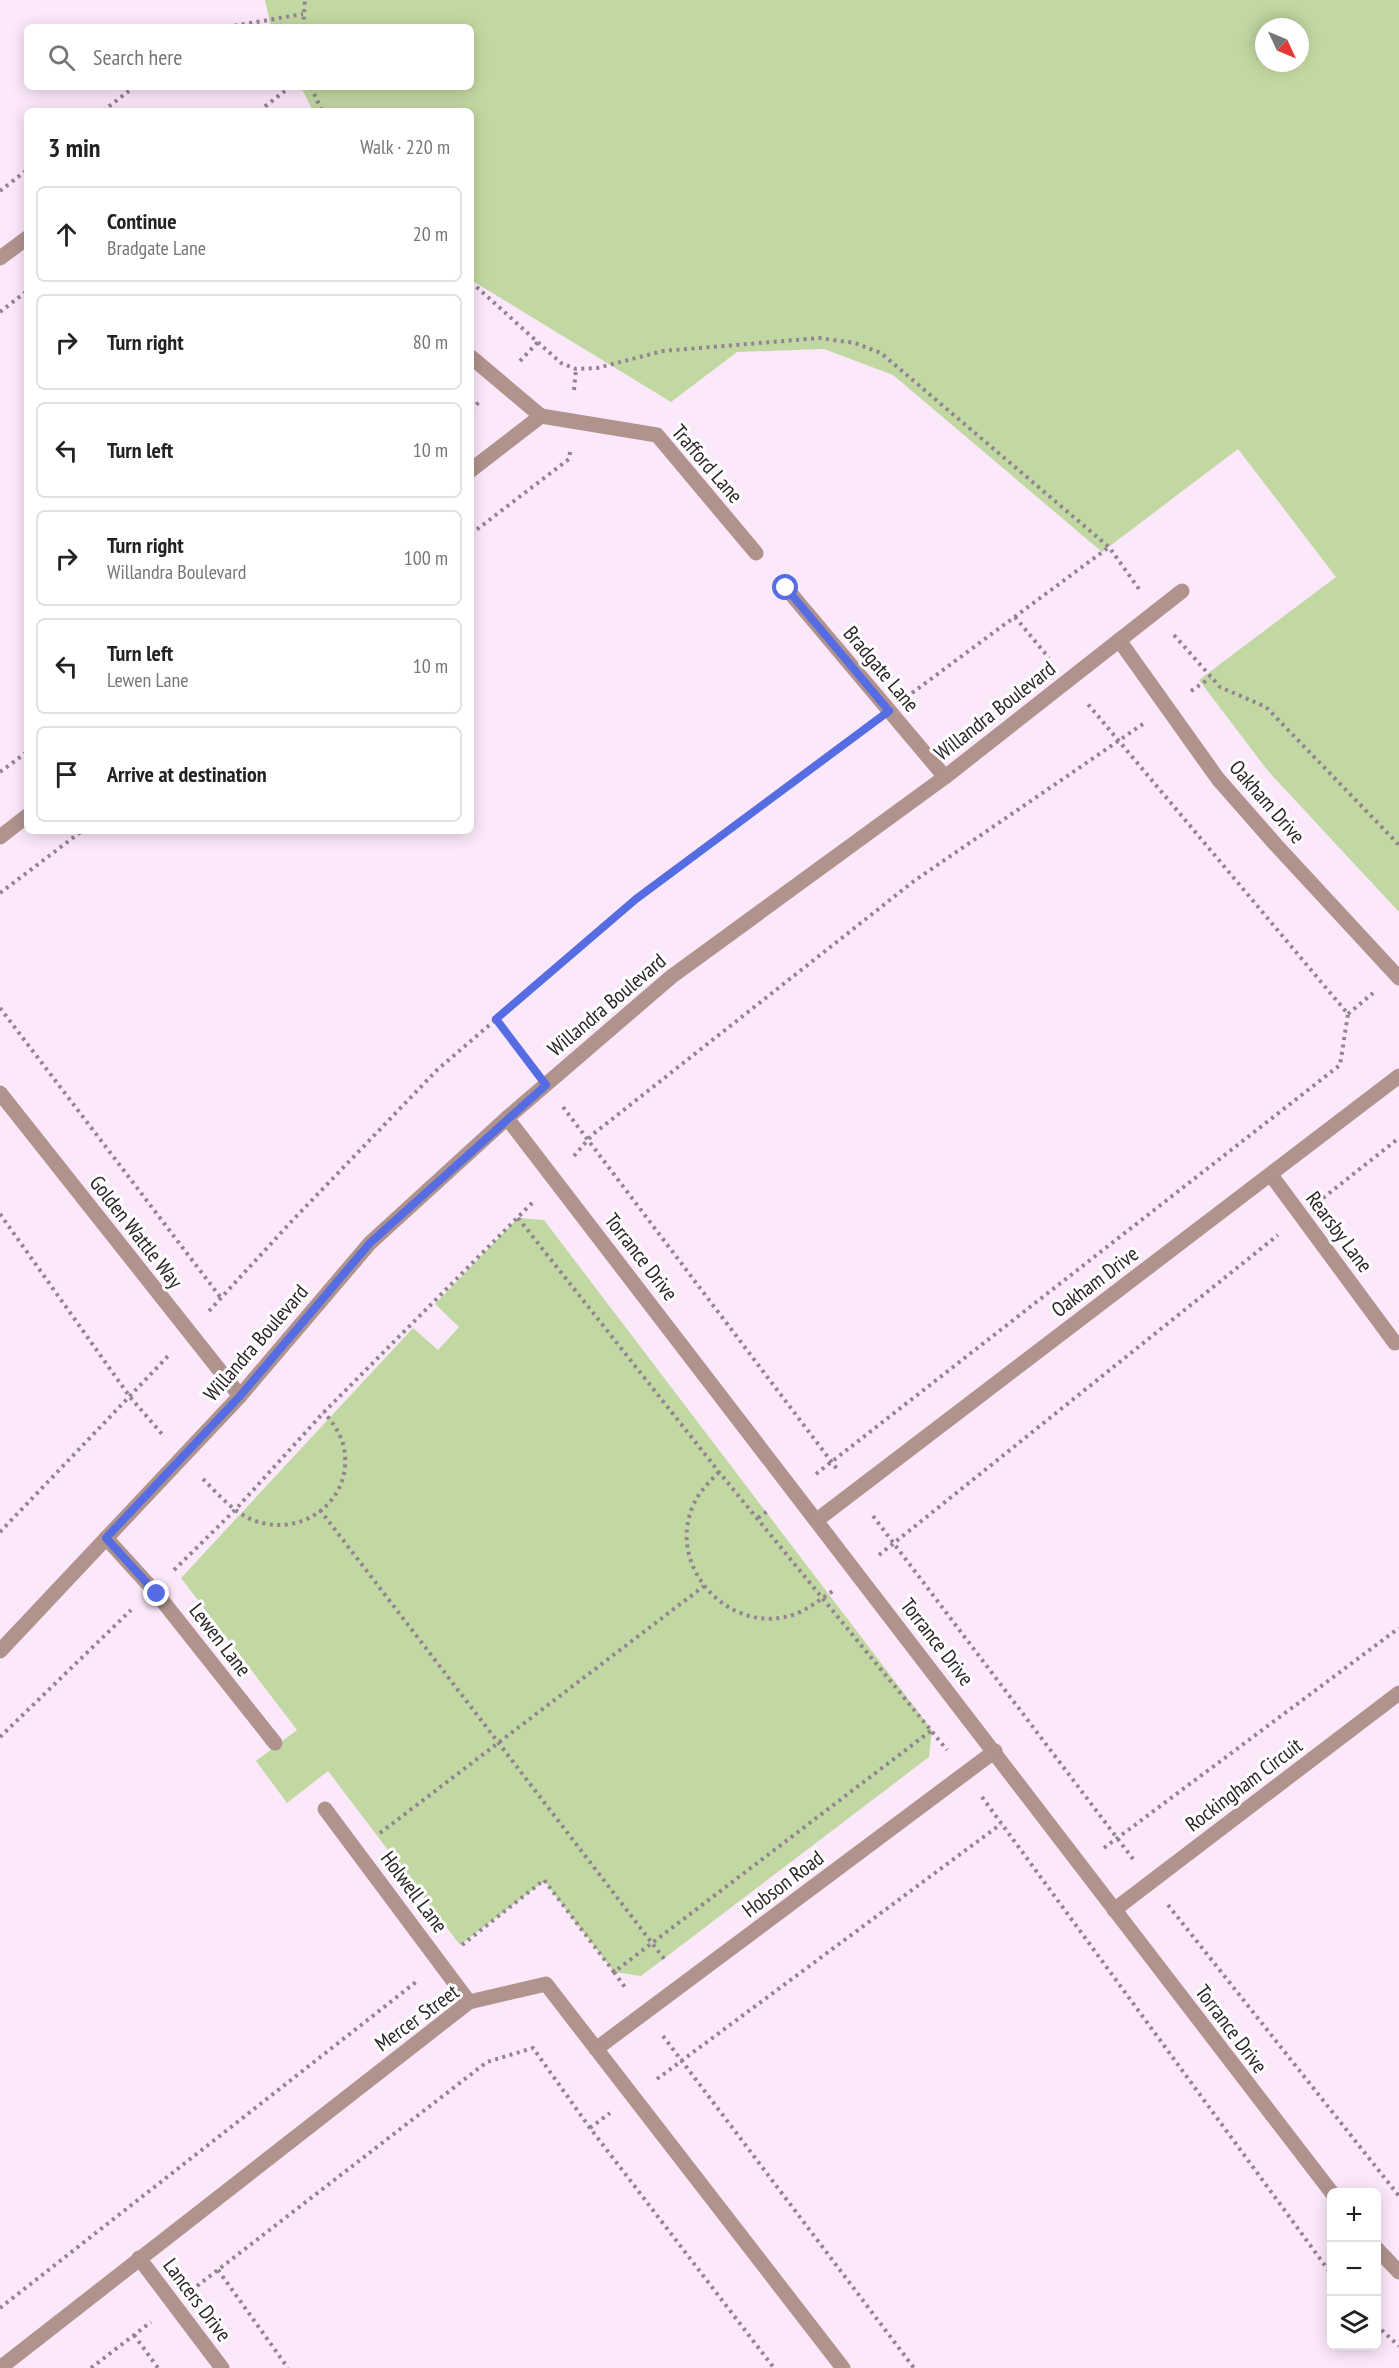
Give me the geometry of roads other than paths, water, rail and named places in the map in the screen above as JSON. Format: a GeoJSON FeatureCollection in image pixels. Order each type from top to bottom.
{"type":"FeatureCollection","features":[{"type":"Feature","properties":{"kind":"street"},"geometry":{"type":"LineString","coordinates":[[0,258],[24,240]]}},
{"type":"Feature","properties":{"kind":"street"},"geometry":{"type":"LineString","coordinates":[[474,360],[541,416],[474,468]]}},
{"type":"Feature","properties":{"kind":"street","name":"Trafford Lane"},"geometry":{"type":"LineString","coordinates":[[541,416],[657,435],[756,553]]}},
{"type":"Feature","properties":{"kind":"street","name":"Bradgate Lane"},"geometry":{"type":"LineString","coordinates":[[786,588],[945,777]]}},
{"type":"Feature","properties":{"kind":"street","name":"Willandra Boulevard"},"geometry":{"type":"LineString","coordinates":[[0,1651],[240,1396],[370,1243],[507,1118],[671,977],[945,777],[1182,591]]}},
{"type":"Feature","properties":{"kind":"street","name":"Oakham Drive"},"geometry":{"type":"LineString","coordinates":[[1119,640],[1218,779],[1399,978]]}},
{"type":"Feature","properties":{"kind":"street"},"geometry":{"type":"LineString","coordinates":[[0,837],[24,818]]}},
{"type":"Feature","properties":{"kind":"street","name":"Oakham Drive"},"geometry":{"type":"LineString","coordinates":[[817,1520],[1399,1076]]}},
{"type":"Feature","properties":{"kind":"street","name":"Golden Wattle Way"},"geometry":{"type":"LineString","coordinates":[[0,1093],[240,1396]]}},
{"type":"Feature","properties":{"kind":"street","name":"Torrance Drive"},"geometry":{"type":"LineString","coordinates":[[507,1118],[1328,2188]]}},
{"type":"Feature","properties":{"kind":"street","name":"Rearsby Lane"},"geometry":{"type":"LineString","coordinates":[[1270,1175],[1395,1343]]}},
{"type":"Feature","properties":{"kind":"street","name":"Lewen Lane"},"geometry":{"type":"LineString","coordinates":[[106,1538],[157,1594],[274,1743]]}},
{"type":"Feature","properties":{"kind":"street","name":"Rockingham Circuit"},"geometry":{"type":"LineString","coordinates":[[1114,1910],[1399,1694]]}},
{"type":"Feature","properties":{"kind":"street","name":"Hobson Road"},"geometry":{"type":"LineString","coordinates":[[596,2049],[994,1751]]}},
{"type":"Feature","properties":{"kind":"street","name":"Holwell Lane"},"geometry":{"type":"LineString","coordinates":[[325,1809],[469,2002]]}},
{"type":"Feature","properties":{"kind":"street","name":"Mercer Street"},"geometry":{"type":"LineString","coordinates":[[0,2368],[469,2002],[546,1984],[843,2368]]}},
{"type":"Feature","properties":{"kind":"street"},"geometry":{"type":"LineString","coordinates":[[1381,2252],[1399,2272]]}},
{"type":"Feature","properties":{"kind":"street","name":"Lancers Drive"},"geometry":{"type":"LineString","coordinates":[[139,2258],[222,2368]]}}]}
